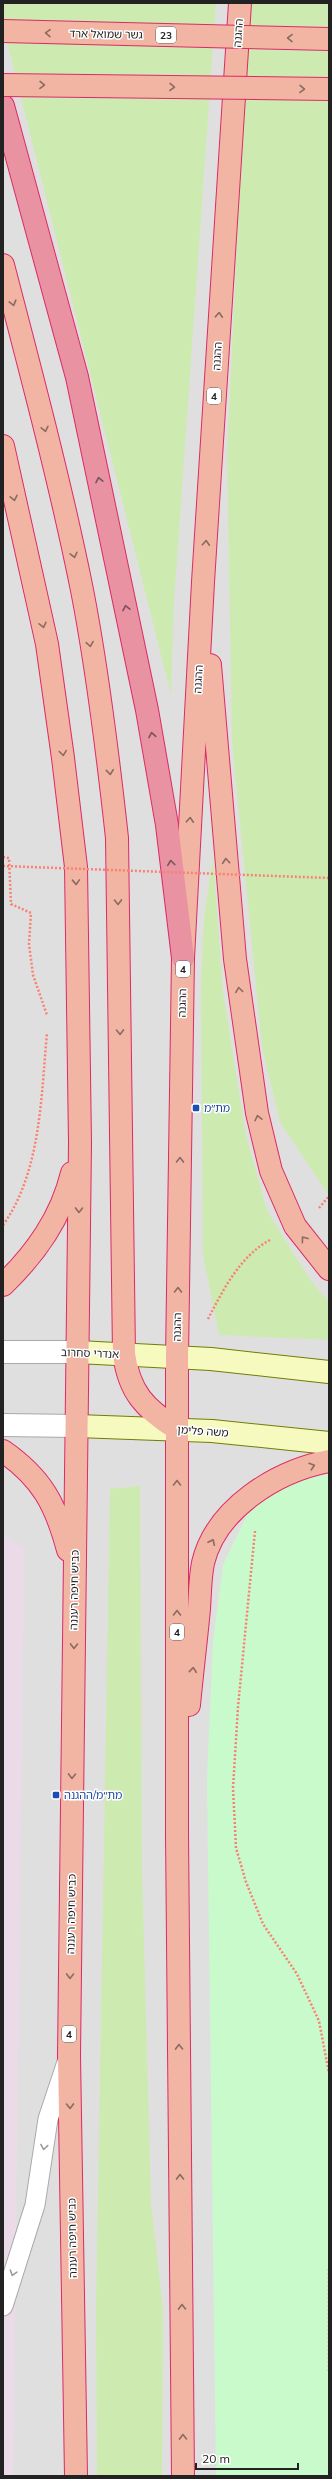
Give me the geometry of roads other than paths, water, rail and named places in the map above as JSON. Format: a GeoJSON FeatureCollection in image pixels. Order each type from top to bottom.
{"type":"FeatureCollection","features":[{"type":"Feature","properties":{"kind":"highway","name":"ההגנה"},"geometry":{"type":"LineString","coordinates":[[177,1357],[183,958],[203,582],[240,3]]}},
{"type":"Feature","properties":{"kind":"highway","name":"גשר שמואל ארד"},"geometry":{"type":"LineString","coordinates":[[3,31],[329,39]]}},
{"type":"Feature","properties":{"kind":"highway"},"geometry":{"type":"LineString","coordinates":[[3,85],[329,89]]}},
{"type":"Feature","properties":{"kind":"highway"},"geometry":{"type":"LineString","coordinates":[[3,106],[77,377],[147,710],[167,825],[183,958]]}},
{"type":"Feature","properties":{"kind":"highway"},"geometry":{"type":"LineString","coordinates":[[3,265],[42,412],[82,592],[108,759],[117,838],[124,1354],[127,1374],[135,1393],[160,1419],[177,1430]]}},
{"type":"Feature","properties":{"kind":"highway","name":"4"},"geometry":{"type":"LineString","coordinates":[[3,446],[47,644],[64,758],[76,867],[80,1143],[78,1352]]}},
{"type":"Feature","properties":{"kind":"highway"},"geometry":{"type":"LineString","coordinates":[[203,582],[235,959],[257,1113],[271,1171],[295,1226],[329,1269]]}},
{"type":"Feature","properties":{"kind":"highway"},"geometry":{"type":"LineString","coordinates":[[3,1285],[40,1243],[59,1214],[69,1186],[80,1143]]}},
{"type":"Feature","properties":{"kind":"highway","name":"כביש חיפה רעננה"},"geometry":{"type":"LineString","coordinates":[[76,2476],[69,2055],[78,1352]]}},
{"type":"Feature","properties":{"kind":"highway","name":"4"},"geometry":{"type":"LineString","coordinates":[[177,1357],[177,1834],[184,2476]]}},
{"type":"Feature","properties":{"kind":"highway"},"geometry":{"type":"LineString","coordinates":[[3,1451],[22,1464],[49,1496],[61,1523],[74,1593]]}},
{"type":"Feature","properties":{"kind":"highway"},"geometry":{"type":"LineString","coordinates":[[177,1834],[203,1563],[220,1526],[234,1510],[259,1490],[285,1475],[329,1461]]}},
{"type":"Feature","properties":{"kind":"main road","name":"אנדרי סחרוב"},"geometry":{"type":"LineString","coordinates":[[78,1352],[177,1357]]}},
{"type":"Feature","properties":{"kind":"main road"},"geometry":{"type":"LineString","coordinates":[[177,1357],[329,1372]]}},
{"type":"Feature","properties":{"kind":"main road","name":"משה פלימן"},"geometry":{"type":"LineString","coordinates":[[77,1426],[177,1430],[329,1443]]}},
{"type":"Feature","properties":{"kind":"street","name":"אנדרי סחרוב"},"geometry":{"type":"LineString","coordinates":[[3,1352],[78,1352]]}},
{"type":"Feature","properties":{"kind":"street"},"geometry":{"type":"LineString","coordinates":[[3,1425],[77,1426]]}},
{"type":"Feature","properties":{"kind":"lane"},"geometry":{"type":"LineString","coordinates":[[3,2306],[35,2205],[48,2119],[69,2055]]}},
{"type":"Feature","properties":{"kind":"place","name":"מת״מ"},"geometry":{"type":"Point","coordinates":[196,1108]}},
{"type":"Feature","properties":{"kind":"place","name":"מת״מ/ההגנה"},"geometry":{"type":"Point","coordinates":[56,1795]}}]}
